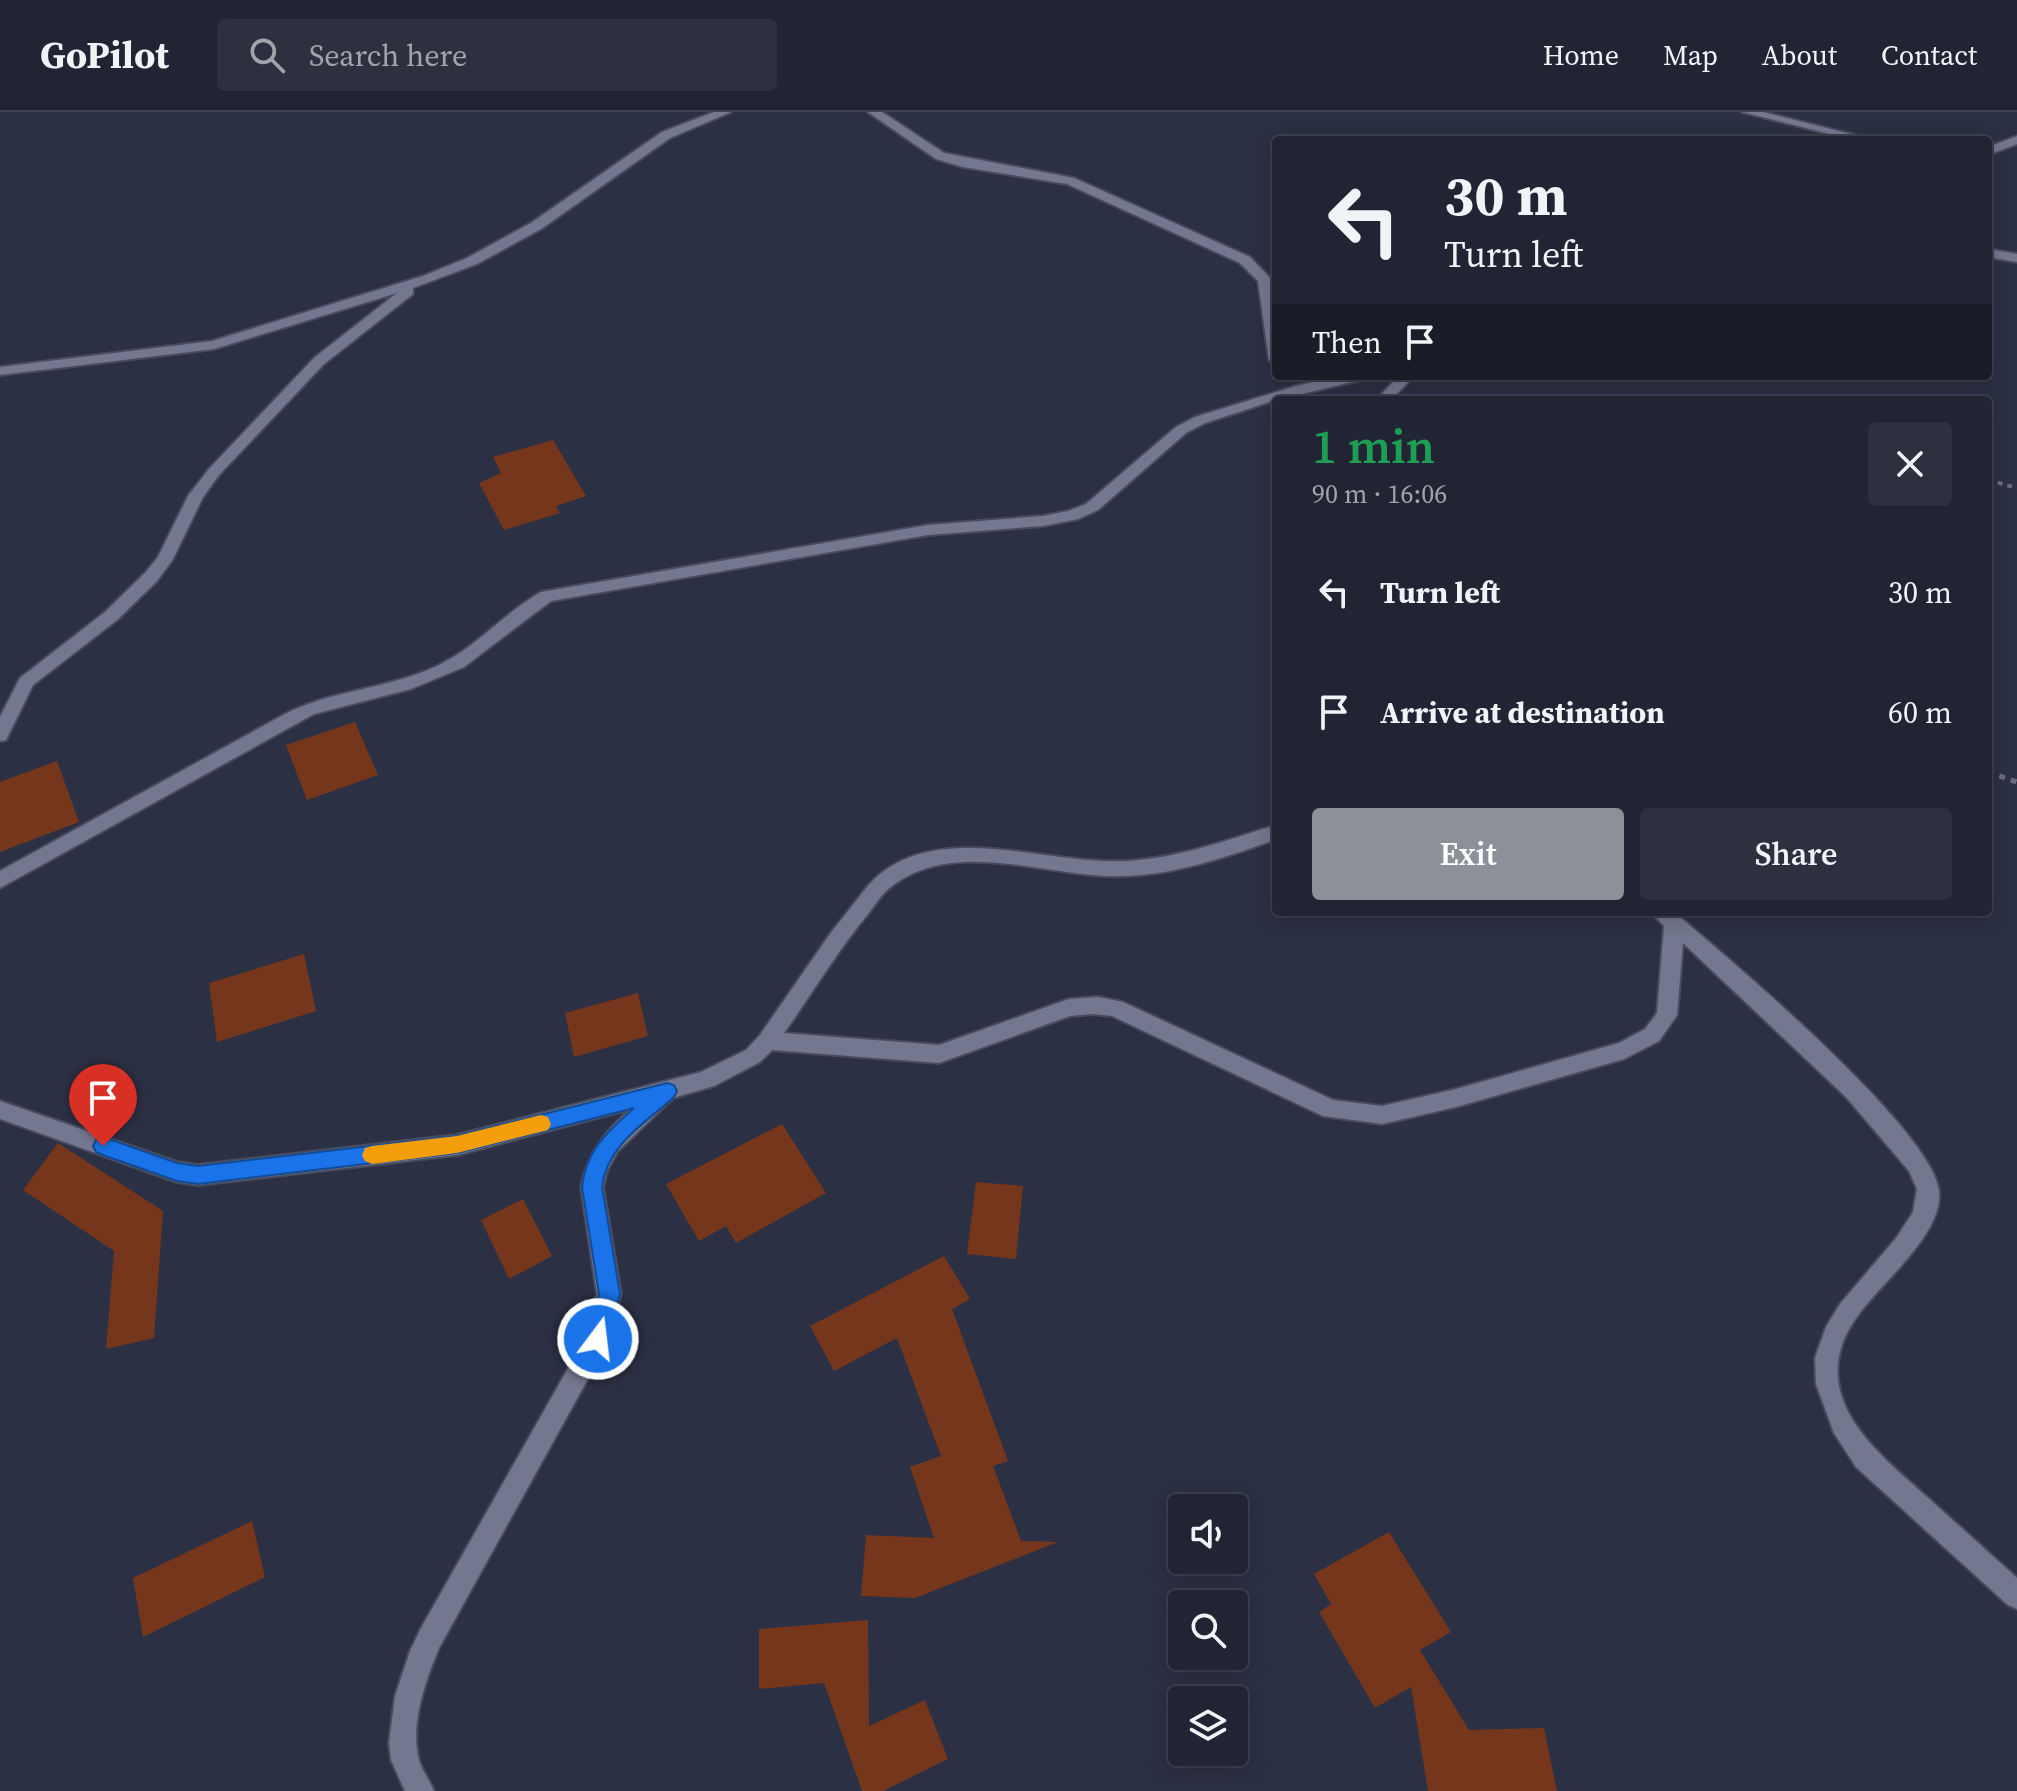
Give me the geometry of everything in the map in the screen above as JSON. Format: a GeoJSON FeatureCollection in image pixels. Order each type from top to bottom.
{"type":"FeatureCollection","features":[{"type":"Feature","properties":{"kind":"street"},"geometry":{"type":"LineString","coordinates":[[0,371],[214,345],[420,282],[472,261],[536,226],[666,135],[725,112]]}},
{"type":"Feature","properties":{"kind":"street"},"geometry":{"type":"LineString","coordinates":[[874,112],[940,156],[963,163],[1070,181],[1245,260],[1265,280],[1272,331]]}},
{"type":"Feature","properties":{"kind":"street"},"geometry":{"type":"LineString","coordinates":[[1748,112],[1852,136]]}},
{"type":"Feature","properties":{"kind":"street"},"geometry":{"type":"LineString","coordinates":[[1992,149],[2017,140]]}},
{"type":"Feature","properties":{"kind":"street"},"geometry":{"type":"LineString","coordinates":[[1992,254],[2017,258]]}},
{"type":"Feature","properties":{"kind":"street"},"geometry":{"type":"LineString","coordinates":[[0,735],[26,682],[111,616],[151,577],[165,559],[196,496],[214,472],[319,361],[420,282]]}},
{"type":"Feature","properties":{"kind":"street"},"geometry":{"type":"LineString","coordinates":[[1291,380],[1307,394],[1348,380]]}},
{"type":"Feature","properties":{"kind":"street"},"geometry":{"type":"LineString","coordinates":[[1387,396],[1403,380]]}},
{"type":"Feature","properties":{"kind":"street"},"geometry":{"type":"LineString","coordinates":[[0,880],[309,709],[434,675],[459,662],[520,611],[547,596],[928,530],[1029,523],[1072,515],[1092,507],[1181,430],[1215,414],[1272,402]]}},
{"type":"Feature","properties":{"kind":"street"},"geometry":{"type":"LineString","coordinates":[[0,1110],[177,1172],[198,1175],[457,1145],[667,1091],[734,1068],[753,1056],[767,1041],[844,928],[883,882],[903,868],[937,856],[967,854],[1054,866],[1127,869],[1252,842],[1272,834]]}},
{"type":"Feature","properties":{"kind":"street"},"geometry":{"type":"LineString","coordinates":[[767,1041],[939,1054],[1069,1008],[1102,1005],[1116,1008],[1331,1109],[1382,1115],[1456,1098],[1624,1050],[1652,1035],[1667,1015],[1668,918]]}},
{"type":"Feature","properties":{"kind":"street"},"geometry":{"type":"LineString","coordinates":[[1668,918],[1838,1074],[1880,1117],[1914,1160],[1928,1188],[1924,1209],[1916,1229],[1846,1314],[1827,1357],[1828,1384],[1839,1418],[1865,1458],[2017,1596]]}},
{"type":"Feature","properties":{"kind":"street"},"geometry":{"type":"LineString","coordinates":[[420,1791],[404,1756],[406,1705],[415,1670],[429,1639],[598,1339],[609,1294],[592,1187],[600,1154],[667,1091]]}},
{"type":"Feature","properties":{"kind":"path"},"geometry":{"type":"LineString","coordinates":[[1992,481],[2017,488]]}},
{"type":"Feature","properties":{"kind":"path"},"geometry":{"type":"LineString","coordinates":[[1992,773],[2017,782]]}},
{"type":"Feature","properties":{"kind":"building"},"geometry":{"type":"Polygon","coordinates":[[[553,440],[586,496],[556,506],[560,513],[504,530],[479,483],[501,473],[493,457],[553,440]]]}},
{"type":"Feature","properties":{"kind":"building"},"geometry":{"type":"Polygon","coordinates":[[[355,722],[378,775],[307,800],[286,745],[355,722]]]}},
{"type":"Feature","properties":{"kind":"building"},"geometry":{"type":"Polygon","coordinates":[[[57,761],[79,822],[0,852],[0,782],[57,761]]]}},
{"type":"Feature","properties":{"kind":"building"},"geometry":{"type":"Polygon","coordinates":[[[304,954],[316,1011],[217,1042],[209,983],[304,954]]]}},
{"type":"Feature","properties":{"kind":"building"},"geometry":{"type":"Polygon","coordinates":[[[638,993],[648,1036],[574,1057],[565,1013],[638,993]]]}},
{"type":"Feature","properties":{"kind":"building"},"geometry":{"type":"Polygon","coordinates":[[[782,1124],[826,1193],[736,1243],[726,1226],[699,1241],[666,1184],[782,1124]]]}},
{"type":"Feature","properties":{"kind":"building"},"geometry":{"type":"Polygon","coordinates":[[[58,1143],[163,1211],[154,1338],[106,1349],[114,1251],[23,1190],[58,1143]]]}},
{"type":"Feature","properties":{"kind":"building"},"geometry":{"type":"Polygon","coordinates":[[[976,1182],[1023,1186],[1016,1259],[967,1254],[976,1182]]]}},
{"type":"Feature","properties":{"kind":"building"},"geometry":{"type":"Polygon","coordinates":[[[523,1199],[552,1256],[509,1279],[481,1220],[523,1199]]]}},
{"type":"Feature","properties":{"kind":"building"},"geometry":{"type":"Polygon","coordinates":[[[944,1256],[970,1299],[952,1309],[1008,1461],[993,1466],[1021,1541],[1058,1542],[915,1598],[861,1596],[866,1535],[934,1538],[910,1467],[941,1456],[897,1338],[834,1371],[810,1326],[944,1256]]]}},
{"type":"Feature","properties":{"kind":"building"},"geometry":{"type":"Polygon","coordinates":[[[252,1521],[265,1577],[143,1637],[133,1578],[252,1521]]]}},
{"type":"Feature","properties":{"kind":"building"},"geometry":{"type":"Polygon","coordinates":[[[1389,1532],[1451,1632],[1420,1650],[1469,1730],[1544,1728],[1557,1791],[1428,1791],[1411,1687],[1375,1708],[1319,1612],[1331,1604],[1314,1574],[1389,1532]]]}},
{"type":"Feature","properties":{"kind":"building"},"geometry":{"type":"Polygon","coordinates":[[[868,1620],[869,1726],[925,1700],[948,1759],[883,1791],[862,1791],[824,1683],[759,1689],[759,1629],[868,1620]]]}},
{"type":"Feature","properties":{"kind":"slow traffic"},"geometry":{"type":"LineString","coordinates":[[372,1155],[457,1145],[541,1124]]}},
{"type":"Feature","properties":{"kind":"route"},"geometry":{"type":"LineString","coordinates":[[103,1146],[177,1172],[198,1175],[457,1145],[667,1091],[611,1141],[600,1154],[594,1169],[592,1187],[609,1294],[598,1339]]}}]}
